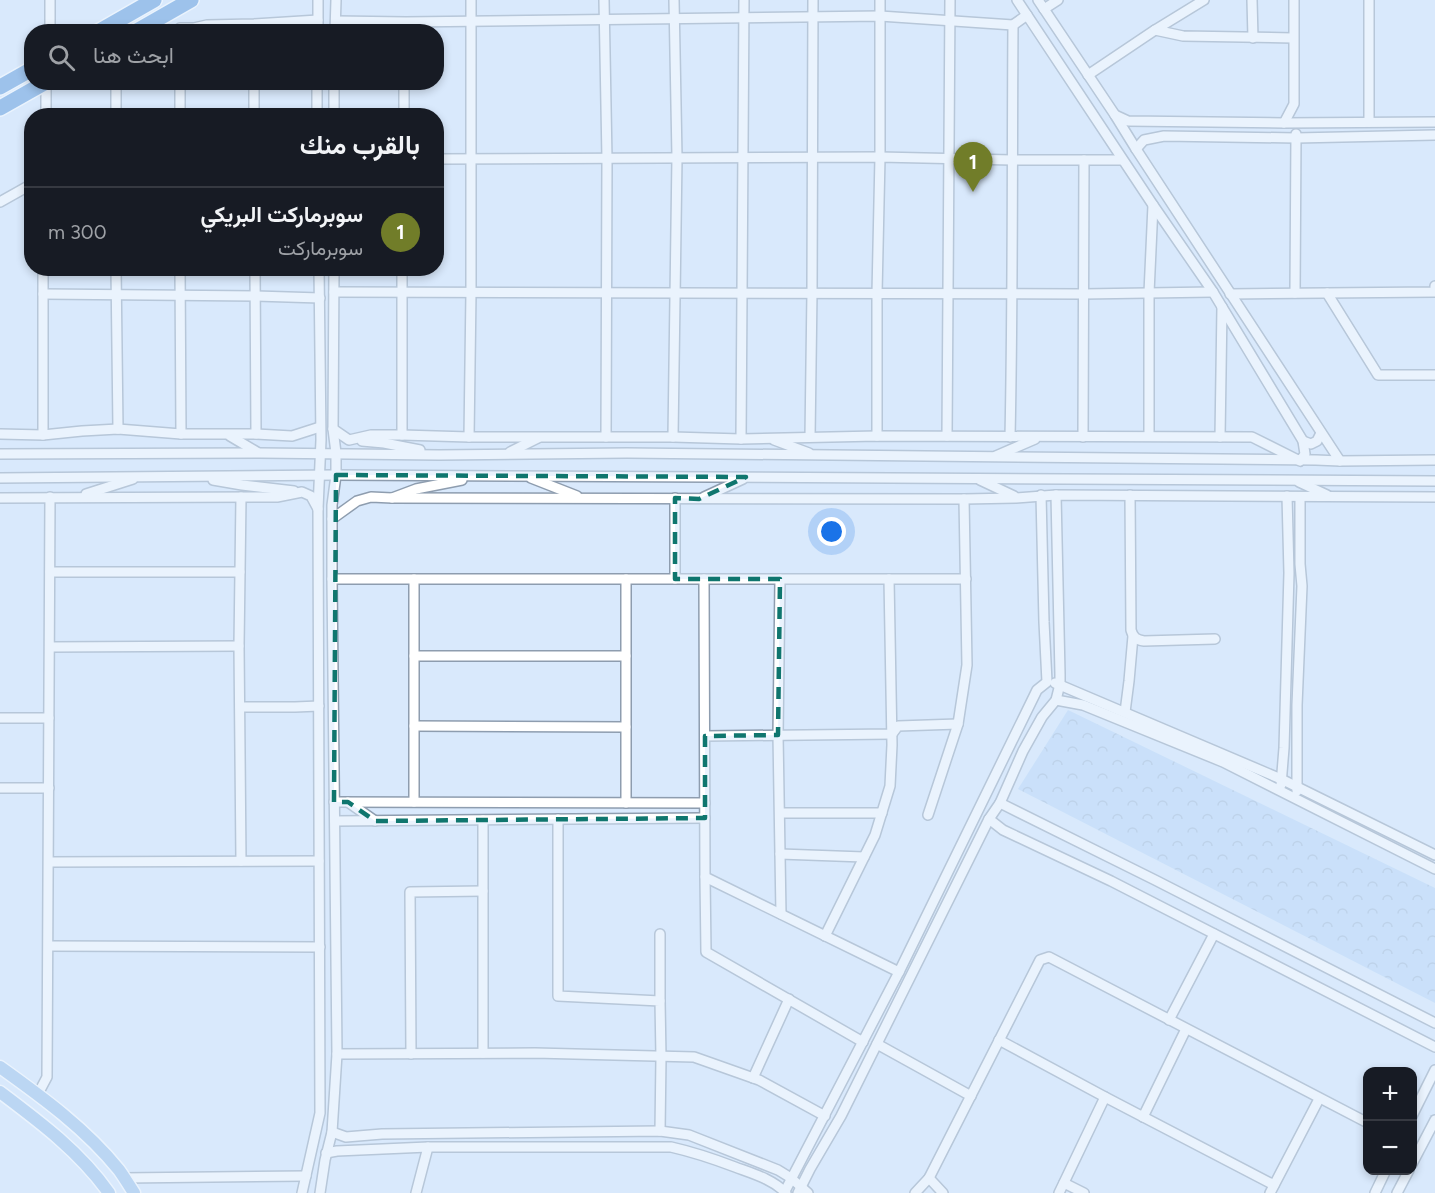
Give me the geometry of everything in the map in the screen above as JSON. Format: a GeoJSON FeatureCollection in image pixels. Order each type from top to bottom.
{"type":"FeatureCollection","features":[{"type":"Feature","properties":{"kind":"highway"},"geometry":{"type":"LineString","coordinates":[[112,24],[154,0]]}},
{"type":"Feature","properties":{"kind":"highway"},"geometry":{"type":"LineString","coordinates":[[149,24],[192,0]]}},
{"type":"Feature","properties":{"kind":"highway"},"geometry":{"type":"LineString","coordinates":[[0,87],[24,74]]}},
{"type":"Feature","properties":{"kind":"highway"},"geometry":{"type":"LineString","coordinates":[[0,108],[32,90]]}},
{"type":"Feature","properties":{"kind":"main road"},"geometry":{"type":"LineString","coordinates":[[0,1067],[38,1094],[92,1140],[120,1170],[129,1185],[114,1186],[77,1145],[49,1130]]}},
{"type":"Feature","properties":{"kind":"main road"},"geometry":{"type":"LineString","coordinates":[[0,1092],[70,1148],[98,1177],[109,1193]]}},
{"type":"Feature","properties":{"kind":"street"},"geometry":{"type":"LineString","coordinates":[[50,0],[50,24]]}},
{"type":"Feature","properties":{"kind":"street"},"geometry":{"type":"LineString","coordinates":[[318,0],[318,24]]}},
{"type":"Feature","properties":{"kind":"street"},"geometry":{"type":"LineString","coordinates":[[336,0],[336,24]]}},
{"type":"Feature","properties":{"kind":"street"},"geometry":{"type":"LineString","coordinates":[[469,437],[471,0]]}},
{"type":"Feature","properties":{"kind":"street"},"geometry":{"type":"LineString","coordinates":[[604,0],[607,159],[606,437]]}},
{"type":"Feature","properties":{"kind":"street"},"geometry":{"type":"LineString","coordinates":[[674,0],[677,157],[674,437]]}},
{"type":"Feature","properties":{"kind":"street"},"geometry":{"type":"LineString","coordinates":[[741,439],[744,0]]}},
{"type":"Feature","properties":{"kind":"street"},"geometry":{"type":"LineString","coordinates":[[810,437],[813,0]]}},
{"type":"Feature","properties":{"kind":"street"},"geometry":{"type":"LineString","coordinates":[[877,436],[880,0]]}},
{"type":"Feature","properties":{"kind":"street"},"geometry":{"type":"LineString","coordinates":[[947,436],[950,0]]}},
{"type":"Feature","properties":{"kind":"street"},"geometry":{"type":"LineString","coordinates":[[1017,0],[1152,206],[1222,306],[1303,441],[1305,454],[1300,461]]}},
{"type":"Feature","properties":{"kind":"street"},"geometry":{"type":"LineString","coordinates":[[1038,0],[1340,461]]}},
{"type":"Feature","properties":{"kind":"street"},"geometry":{"type":"LineString","coordinates":[[1044,9],[1058,0]]}},
{"type":"Feature","properties":{"kind":"street"},"geometry":{"type":"LineString","coordinates":[[1088,75],[1203,0]]}},
{"type":"Feature","properties":{"kind":"street"},"geometry":{"type":"LineString","coordinates":[[1252,0],[1253,38]]}},
{"type":"Feature","properties":{"kind":"street"},"geometry":{"type":"LineString","coordinates":[[1284,123],[1294,104],[1294,0]]}},
{"type":"Feature","properties":{"kind":"street"},"geometry":{"type":"LineString","coordinates":[[1369,0],[1369,122]]}},
{"type":"Feature","properties":{"kind":"street"},"geometry":{"type":"LineString","coordinates":[[171,11],[179,21],[178,24]]}},
{"type":"Feature","properties":{"kind":"street"},"geometry":{"type":"LineString","coordinates":[[434,24],[471,20],[880,16],[1013,25],[1026,15]]}},
{"type":"Feature","properties":{"kind":"street"},"geometry":{"type":"LineString","coordinates":[[286,24],[318,20]]}},
{"type":"Feature","properties":{"kind":"street"},"geometry":{"type":"LineString","coordinates":[[336,21],[371,24]]}},
{"type":"Feature","properties":{"kind":"street"},"geometry":{"type":"LineString","coordinates":[[1010,437],[1013,293],[1013,25]]}},
{"type":"Feature","properties":{"kind":"street"},"geometry":{"type":"LineString","coordinates":[[1155,30],[1183,36],[1293,38]]}},
{"type":"Feature","properties":{"kind":"street"},"geometry":{"type":"LineString","coordinates":[[46,90],[46,108]]}},
{"type":"Feature","properties":{"kind":"street"},"geometry":{"type":"LineString","coordinates":[[116,90],[116,108]]}},
{"type":"Feature","properties":{"kind":"street"},"geometry":{"type":"LineString","coordinates":[[180,90],[180,108]]}},
{"type":"Feature","properties":{"kind":"street"},"geometry":{"type":"LineString","coordinates":[[254,90],[254,108]]}},
{"type":"Feature","properties":{"kind":"street"},"geometry":{"type":"LineString","coordinates":[[317,90],[317,108]]}},
{"type":"Feature","properties":{"kind":"street"},"geometry":{"type":"LineString","coordinates":[[334,90],[334,108]]}},
{"type":"Feature","properties":{"kind":"street"},"geometry":{"type":"LineString","coordinates":[[404,108],[405,90]]}},
{"type":"Feature","properties":{"kind":"street"},"geometry":{"type":"LineString","coordinates":[[1115,115],[1128,121],[1435,122]]}},
{"type":"Feature","properties":{"kind":"street"},"geometry":{"type":"LineString","coordinates":[[1150,121],[1146,132],[1155,138]]}},
{"type":"Feature","properties":{"kind":"street"},"geometry":{"type":"LineString","coordinates":[[1295,293],[1296,130],[1317,123]]}},
{"type":"Feature","properties":{"kind":"street"},"geometry":{"type":"LineString","coordinates":[[1136,149],[1144,140],[1164,136],[1296,138],[1435,135]]}},
{"type":"Feature","properties":{"kind":"street"},"geometry":{"type":"LineString","coordinates":[[444,159],[880,157],[1122,160]]}},
{"type":"Feature","properties":{"kind":"street"},"geometry":{"type":"LineString","coordinates":[[1083,437],[1084,160]]}},
{"type":"Feature","properties":{"kind":"street"},"geometry":{"type":"LineString","coordinates":[[0,202],[24,188]]}},
{"type":"Feature","properties":{"kind":"street"},"geometry":{"type":"LineString","coordinates":[[1149,436],[1149,293],[1152,206]]}},
{"type":"Feature","properties":{"kind":"street"},"geometry":{"type":"LineString","coordinates":[[43,276],[43,435]]}},
{"type":"Feature","properties":{"kind":"street"},"geometry":{"type":"LineString","coordinates":[[116,276],[118,429]]}},
{"type":"Feature","properties":{"kind":"street"},"geometry":{"type":"LineString","coordinates":[[180,276],[181,434]]}},
{"type":"Feature","properties":{"kind":"street"},"geometry":{"type":"LineString","coordinates":[[255,276],[256,434]]}},
{"type":"Feature","properties":{"kind":"street"},"geometry":{"type":"LineString","coordinates":[[302,1193],[320,1113],[319,276]]}},
{"type":"Feature","properties":{"kind":"street"},"geometry":{"type":"LineString","coordinates":[[320,1193],[326,1153],[332,1132],[337,1054],[332,579],[332,505],[336,475],[333,429],[333,276]]}},
{"type":"Feature","properties":{"kind":"street"},"geometry":{"type":"LineString","coordinates":[[402,276],[402,435]]}},
{"type":"Feature","properties":{"kind":"street"},"geometry":{"type":"LineString","coordinates":[[1230,294],[1435,292],[1435,286]]}},
{"type":"Feature","properties":{"kind":"street"},"geometry":{"type":"LineString","coordinates":[[334,292],[1083,294],[1213,292]]}},
{"type":"Feature","properties":{"kind":"street"},"geometry":{"type":"LineString","coordinates":[[1328,293],[1378,375],[1435,375]]}},
{"type":"Feature","properties":{"kind":"street"},"geometry":{"type":"LineString","coordinates":[[43,294],[320,298]]}},
{"type":"Feature","properties":{"kind":"street"},"geometry":{"type":"LineString","coordinates":[[1220,437],[1222,306]]}},
{"type":"Feature","properties":{"kind":"street"},"geometry":{"type":"LineString","coordinates":[[0,434],[43,435],[82,430],[118,429],[181,434],[291,436],[320,427]]}},
{"type":"Feature","properties":{"kind":"street"},"geometry":{"type":"LineString","coordinates":[[333,429],[349,440],[384,442],[440,454]]}},
{"type":"Feature","properties":{"kind":"street"},"geometry":{"type":"LineString","coordinates":[[1303,441],[1311,444],[1317,441],[1321,433]]}},
{"type":"Feature","properties":{"kind":"street"},"geometry":{"type":"LineString","coordinates":[[228,435],[260,453]]}},
{"type":"Feature","properties":{"kind":"street"},"geometry":{"type":"LineString","coordinates":[[349,440],[371,435],[741,439],[877,436],[1252,437],[1300,461]]}},
{"type":"Feature","properties":{"kind":"street"},"geometry":{"type":"LineString","coordinates":[[506,454],[540,437]]}},
{"type":"Feature","properties":{"kind":"street"},"geometry":{"type":"LineString","coordinates":[[992,457],[1040,437]]}},
{"type":"Feature","properties":{"kind":"street"},"geometry":{"type":"LineString","coordinates":[[770,438],[814,455]]}},
{"type":"Feature","properties":{"kind":"street"},"geometry":{"type":"LineString","coordinates":[[0,454],[627,453],[1300,461],[1435,460]]}},
{"type":"Feature","properties":{"kind":"street"},"geometry":{"type":"LineString","coordinates":[[0,478],[336,475],[1435,482]]}},
{"type":"Feature","properties":{"kind":"street"},"geometry":{"type":"LineString","coordinates":[[193,476],[302,492],[311,496],[318,509]]}},
{"type":"Feature","properties":{"kind":"street"},"geometry":{"type":"LineString","coordinates":[[392,498],[416,489],[482,476]]}},
{"type":"Feature","properties":{"kind":"street"},"geometry":{"type":"LineString","coordinates":[[526,476],[584,499]]}},
{"type":"Feature","properties":{"kind":"street"},"geometry":{"type":"LineString","coordinates":[[75,497],[141,477]]}},
{"type":"Feature","properties":{"kind":"street"},"geometry":{"type":"LineString","coordinates":[[699,499],[746,477]]}},
{"type":"Feature","properties":{"kind":"street"},"geometry":{"type":"LineString","coordinates":[[978,479],[1017,498]]}},
{"type":"Feature","properties":{"kind":"street"},"geometry":{"type":"LineString","coordinates":[[1297,481],[1330,497]]}},
{"type":"Feature","properties":{"kind":"street"},"geometry":{"type":"LineString","coordinates":[[0,498],[277,497],[302,492]]}},
{"type":"Feature","properties":{"kind":"street"},"geometry":{"type":"LineString","coordinates":[[332,519],[357,501],[370,497],[584,499],[964,499],[1041,495],[1435,497]]}},
{"type":"Feature","properties":{"kind":"street"},"geometry":{"type":"LineString","coordinates":[[1041,495],[1047,682]]}},
{"type":"Feature","properties":{"kind":"street"},"geometry":{"type":"LineString","coordinates":[[332,1132],[346,1137],[382,1134],[660,1131],[689,1135],[778,1170],[791,1178],[803,1191],[810,1169],[841,1116],[989,819],[1000,803],[1023,751],[1042,717],[1056,700],[1060,684],[1056,495]]}},
{"type":"Feature","properties":{"kind":"street"},"geometry":{"type":"LineString","coordinates":[[1125,712],[1133,636],[1131,630],[1130,495]]}},
{"type":"Feature","properties":{"kind":"street"},"geometry":{"type":"LineString","coordinates":[[1280,791],[1284,748],[1289,573],[1287,496]]}},
{"type":"Feature","properties":{"kind":"street"},"geometry":{"type":"LineString","coordinates":[[38,1094],[47,1077],[50,497]]}},
{"type":"Feature","properties":{"kind":"street"},"geometry":{"type":"LineString","coordinates":[[241,497],[239,646],[241,861]]}},
{"type":"Feature","properties":{"kind":"street"},"geometry":{"type":"LineString","coordinates":[[1297,799],[1302,586],[1300,497]]}},
{"type":"Feature","properties":{"kind":"street"},"geometry":{"type":"LineString","coordinates":[[675,498],[675,579]]}},
{"type":"Feature","properties":{"kind":"street"},"geometry":{"type":"LineString","coordinates":[[928,815],[958,724],[967,665],[964,499]]}},
{"type":"Feature","properties":{"kind":"street"},"geometry":{"type":"LineString","coordinates":[[50,572],[240,572]]}},
{"type":"Feature","properties":{"kind":"street"},"geometry":{"type":"LineString","coordinates":[[332,579],[966,579]]}},
{"type":"Feature","properties":{"kind":"street"},"geometry":{"type":"LineString","coordinates":[[414,579],[414,802]]}},
{"type":"Feature","properties":{"kind":"street"},"geometry":{"type":"LineString","coordinates":[[626,579],[626,803]]}},
{"type":"Feature","properties":{"kind":"street"},"geometry":{"type":"LineString","coordinates":[[704,579],[706,952],[863,1042]]}},
{"type":"Feature","properties":{"kind":"street"},"geometry":{"type":"LineString","coordinates":[[780,579],[778,735],[781,914]]}},
{"type":"Feature","properties":{"kind":"street"},"geometry":{"type":"LineString","coordinates":[[825,936],[875,835],[890,786],[892,734],[889,579]]}},
{"type":"Feature","properties":{"kind":"street"},"geometry":{"type":"LineString","coordinates":[[1133,636],[1138,640],[1215,639]]}},
{"type":"Feature","properties":{"kind":"street"},"geometry":{"type":"LineString","coordinates":[[50,647],[239,646]]}},
{"type":"Feature","properties":{"kind":"street"},"geometry":{"type":"LineString","coordinates":[[414,656],[626,656]]}},
{"type":"Feature","properties":{"kind":"street"},"geometry":{"type":"LineString","coordinates":[[326,1153],[428,1147],[671,1147],[699,1154],[764,1178],[785,1192],[899,972],[1037,690],[1047,682],[1060,684],[1281,779],[1435,855]]}},
{"type":"Feature","properties":{"kind":"street"},"geometry":{"type":"LineString","coordinates":[[1056,700],[1083,705],[1223,762],[1435,869]]}},
{"type":"Feature","properties":{"kind":"street"},"geometry":{"type":"LineString","coordinates":[[240,707],[319,706]]}},
{"type":"Feature","properties":{"kind":"street"},"geometry":{"type":"LineString","coordinates":[[0,718],[49,718]]}},
{"type":"Feature","properties":{"kind":"street"},"geometry":{"type":"LineString","coordinates":[[892,734],[898,726],[958,724]]}},
{"type":"Feature","properties":{"kind":"street"},"geometry":{"type":"LineString","coordinates":[[414,726],[626,727]]}},
{"type":"Feature","properties":{"kind":"street"},"geometry":{"type":"LineString","coordinates":[[705,736],[892,734]]}},
{"type":"Feature","properties":{"kind":"street"},"geometry":{"type":"LineString","coordinates":[[0,788],[49,788]]}},
{"type":"Feature","properties":{"kind":"street"},"geometry":{"type":"LineString","coordinates":[[334,802],[705,803]]}},
{"type":"Feature","properties":{"kind":"street"},"geometry":{"type":"LineString","coordinates":[[348,802],[375,820]]}},
{"type":"Feature","properties":{"kind":"street"},"geometry":{"type":"LineString","coordinates":[[1000,803],[1435,1023]]}},
{"type":"Feature","properties":{"kind":"street"},"geometry":{"type":"LineString","coordinates":[[780,813],[882,813]]}},
{"type":"Feature","properties":{"kind":"street"},"geometry":{"type":"LineString","coordinates":[[335,821],[705,818]]}},
{"type":"Feature","properties":{"kind":"street"},"geometry":{"type":"LineString","coordinates":[[558,819],[558,996],[660,1001]]}},
{"type":"Feature","properties":{"kind":"street"},"geometry":{"type":"LineString","coordinates":[[989,819],[1003,830],[1111,881],[1435,1047]]}},
{"type":"Feature","properties":{"kind":"street"},"geometry":{"type":"LineString","coordinates":[[483,820],[483,1053]]}},
{"type":"Feature","properties":{"kind":"street"},"geometry":{"type":"LineString","coordinates":[[780,854],[864,857]]}},
{"type":"Feature","properties":{"kind":"street"},"geometry":{"type":"LineString","coordinates":[[49,862],[319,861]]}},
{"type":"Feature","properties":{"kind":"street"},"geometry":{"type":"LineString","coordinates":[[705,877],[899,972]]}},
{"type":"Feature","properties":{"kind":"street"},"geometry":{"type":"LineString","coordinates":[[411,1054],[410,892],[483,891]]}},
{"type":"Feature","properties":{"kind":"street"},"geometry":{"type":"LineString","coordinates":[[660,934],[660,1131]]}},
{"type":"Feature","properties":{"kind":"street"},"geometry":{"type":"LineString","coordinates":[[1169,1020],[1214,934]]}},
{"type":"Feature","properties":{"kind":"street"},"geometry":{"type":"LineString","coordinates":[[49,946],[320,947]]}},
{"type":"Feature","properties":{"kind":"street"},"geometry":{"type":"LineString","coordinates":[[915,1193],[929,1178],[1040,960],[1049,957],[1363,1121]]}},
{"type":"Feature","properties":{"kind":"street"},"geometry":{"type":"LineString","coordinates":[[753,1078],[789,999]]}},
{"type":"Feature","properties":{"kind":"street"},"geometry":{"type":"LineString","coordinates":[[1143,1117],[1186,1029]]}},
{"type":"Feature","properties":{"kind":"street"},"geometry":{"type":"LineString","coordinates":[[999,1040],[1272,1189],[1319,1099]]}},
{"type":"Feature","properties":{"kind":"street"},"geometry":{"type":"LineString","coordinates":[[877,1044],[971,1096]]}},
{"type":"Feature","properties":{"kind":"street"},"geometry":{"type":"LineString","coordinates":[[337,1054],[535,1053],[694,1057],[753,1078],[825,1116]]}},
{"type":"Feature","properties":{"kind":"street"},"geometry":{"type":"LineString","coordinates":[[1417,1108],[1435,1070]]}},
{"type":"Feature","properties":{"kind":"street"},"geometry":{"type":"LineString","coordinates":[[1059,1193],[1105,1097]]}},
{"type":"Feature","properties":{"kind":"street"},"geometry":{"type":"LineString","coordinates":[[1417,1156],[1435,1120]]}},
{"type":"Feature","properties":{"kind":"street"},"geometry":{"type":"LineString","coordinates":[[416,1193],[428,1147]]}},
{"type":"Feature","properties":{"kind":"street"},"geometry":{"type":"LineString","coordinates":[[1375,1193],[1384,1175]]}},
{"type":"Feature","properties":{"kind":"street"},"geometry":{"type":"LineString","coordinates":[[1398,1193],[1407,1175]]}},
{"type":"Feature","properties":{"kind":"street"},"geometry":{"type":"LineString","coordinates":[[129,1185],[306,1176]]}},
{"type":"Feature","properties":{"kind":"street"},"geometry":{"type":"LineString","coordinates":[[929,1178],[943,1193]]}},
{"type":"Feature","properties":{"kind":"street"},"geometry":{"type":"LineString","coordinates":[[1064,1183],[1084,1193]]}},
{"type":"Feature","properties":{"kind":"highlighted area"},"geometry":{"type":"Polygon","coordinates":[[[336,475],[746,477],[699,499],[675,498],[675,579],[780,579],[778,735],[705,736],[705,818],[375,821],[348,802],[334,802],[336,475]]]}},
{"type":"Feature","properties":{"kind":"green space"},"geometry":{"type":"Polygon","coordinates":[[[1068,710],[1435,888],[1435,1003],[1018,789],[1068,710]]]}},
{"type":"Feature","properties":{"kind":"place","name":"سوبرماركت البريكي"},"geometry":{"type":"Point","coordinates":[973,192]}}]}
